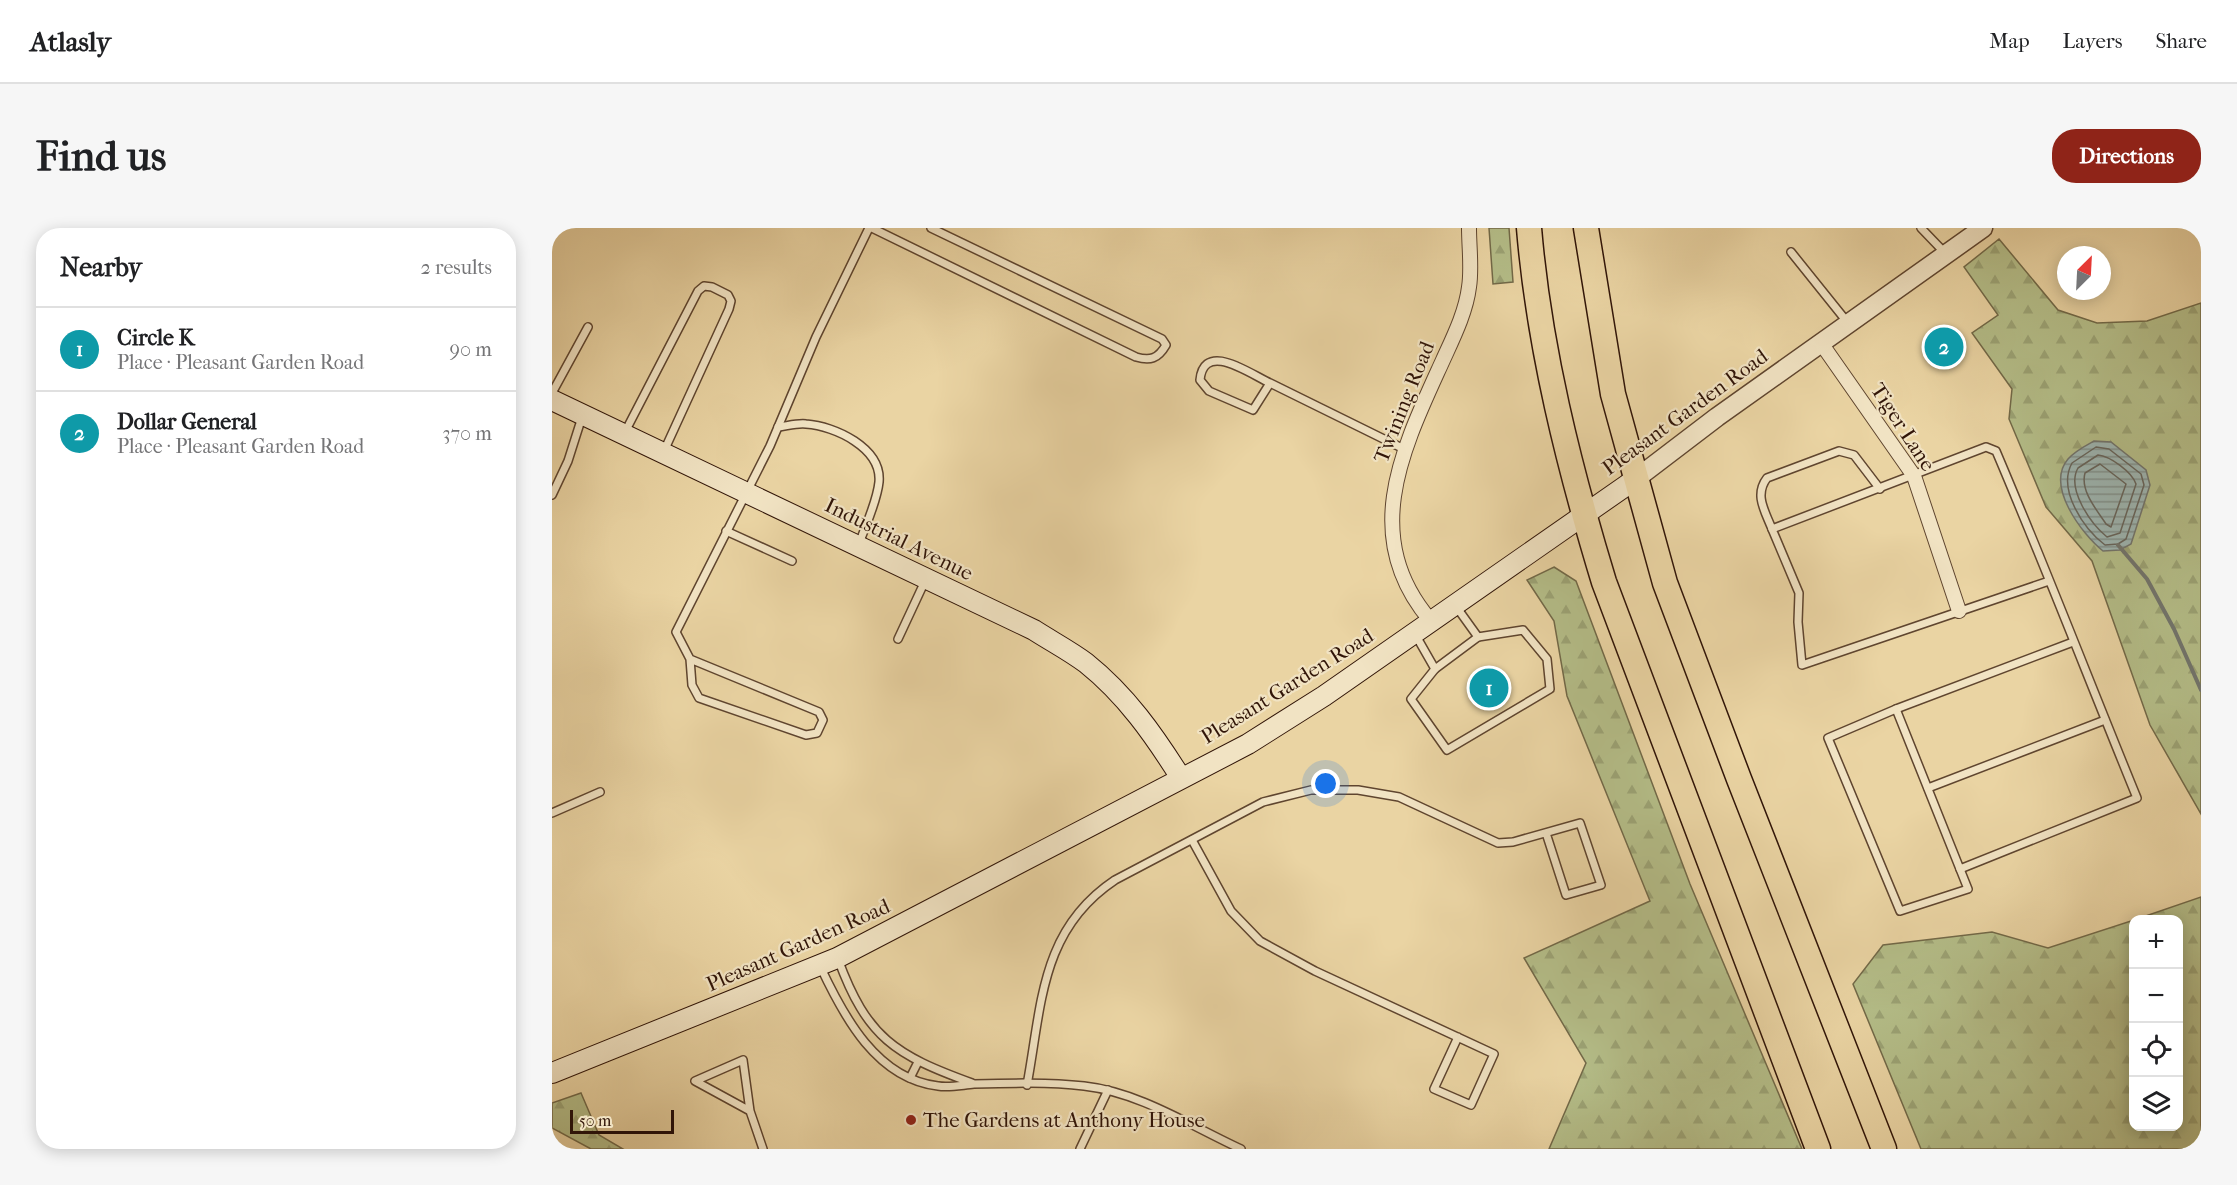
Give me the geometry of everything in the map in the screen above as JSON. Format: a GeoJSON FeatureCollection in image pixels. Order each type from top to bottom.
{"type":"FeatureCollection","features":[{"type":"Feature","properties":{"kind":"highway"},"geometry":{"type":"LineString","coordinates":[[1529,228],[1548,365],[1584,515],[1604,582],[1818,1149]]}},
{"type":"Feature","properties":{"kind":"highway"},"geometry":{"type":"LineString","coordinates":[[1586,228],[1612,394],[1638,478],[1665,583],[1738,779],[1884,1149]]}},
{"type":"Feature","properties":{"kind":"main road","name":"Industrial Avenue"},"geometry":{"type":"LineString","coordinates":[[552,400],[1034,630],[1084,661],[1123,696],[1156,738],[1181,778]]}},
{"type":"Feature","properties":{"kind":"main road","name":"Pleasant Garden Road"},"geometry":{"type":"LineString","coordinates":[[552,1073],[828,962],[895,930],[950,898],[1248,744],[1638,478]]}},
{"type":"Feature","properties":{"kind":"street","name":"Twining Road"},"geometry":{"type":"LineString","coordinates":[[1430,620],[1408,588],[1398,560],[1392,521],[1393,495],[1404,449],[1456,329],[1469,288],[1469,228]]}},
{"type":"Feature","properties":{"kind":"street","name":"Pleasant Garden Road"},"geometry":{"type":"LineString","coordinates":[[1638,478],[1716,417],[1983,228]]}},
{"type":"Feature","properties":{"kind":"street","name":"Tiger Lane"},"geometry":{"type":"LineString","coordinates":[[1821,343],[1914,476],[1959,611]]}},
{"type":"Feature","properties":{"kind":"lane"},"geometry":{"type":"LineString","coordinates":[[690,659],[819,712],[823,720],[817,733],[806,735],[699,698],[692,685],[690,659],[676,632],[747,493],[816,337],[870,228],[1136,357],[1148,360],[1156,358],[1166,345],[1162,339],[931,228]]}},
{"type":"Feature","properties":{"kind":"lane"},"geometry":{"type":"LineString","coordinates":[[1921,228],[1945,253]]}},
{"type":"Feature","properties":{"kind":"lane"},"geometry":{"type":"LineString","coordinates":[[1791,252],[1848,324]]}},
{"type":"Feature","properties":{"kind":"lane"},"geometry":{"type":"LineString","coordinates":[[624,434],[698,291],[704,286],[712,287],[728,295],[731,301],[729,309],[663,453]]}},
{"type":"Feature","properties":{"kind":"lane"},"geometry":{"type":"LineString","coordinates":[[552,393],[588,327]]}},
{"type":"Feature","properties":{"kind":"lane"},"geometry":{"type":"LineString","coordinates":[[1270,383],[1253,410],[1209,391],[1200,380],[1201,370],[1211,360],[1220,359],[1270,383],[1404,449]]}},
{"type":"Feature","properties":{"kind":"lane"},"geometry":{"type":"LineString","coordinates":[[552,495],[568,461],[583,415]]}},
{"type":"Feature","properties":{"kind":"lane"},"geometry":{"type":"LineString","coordinates":[[778,427],[805,423],[830,429],[868,451],[877,464],[879,481],[858,546]]}},
{"type":"Feature","properties":{"kind":"lane"},"geometry":{"type":"LineString","coordinates":[[1772,529],[1986,447],[1996,451],[2137,798],[1960,869]]}},
{"type":"Feature","properties":{"kind":"lane"},"geometry":{"type":"LineString","coordinates":[[1880,489],[1854,455],[1839,451],[1767,478],[1760,487],[1760,498],[1799,593],[1797,622],[1802,665],[2049,581]]}},
{"type":"Feature","properties":{"kind":"lane"},"geometry":{"type":"LineString","coordinates":[[726,531],[792,561]]}},
{"type":"Feature","properties":{"kind":"lane"},"geometry":{"type":"LineString","coordinates":[[898,639],[927,579]]}},
{"type":"Feature","properties":{"kind":"lane"},"geometry":{"type":"LineString","coordinates":[[1454,604],[1478,637]]}},
{"type":"Feature","properties":{"kind":"lane"},"geometry":{"type":"LineString","coordinates":[[1523,630],[1547,659],[1550,689],[1447,750],[1412,699],[1435,669],[1478,637],[1523,630]]}},
{"type":"Feature","properties":{"kind":"lane"},"geometry":{"type":"LineString","coordinates":[[1413,632],[1435,669]]}},
{"type":"Feature","properties":{"kind":"lane"},"geometry":{"type":"LineString","coordinates":[[1896,709],[1968,889],[1900,911],[1828,738],[1896,709],[2073,642]]}},
{"type":"Feature","properties":{"kind":"lane"},"geometry":{"type":"LineString","coordinates":[[1928,789],[2105,720]]}},
{"type":"Feature","properties":{"kind":"lane"},"geometry":{"type":"LineString","coordinates":[[1027,1085],[1048,971],[1055,948],[1067,926],[1101,889],[1263,802],[1291,793],[1333,788],[1399,797],[1497,843],[1513,842],[1580,823],[1601,885],[1566,895],[1546,833]]}},
{"type":"Feature","properties":{"kind":"lane"},"geometry":{"type":"LineString","coordinates":[[552,813],[600,792]]}},
{"type":"Feature","properties":{"kind":"lane"},"geometry":{"type":"LineString","coordinates":[[1192,840],[1231,911],[1260,941],[1315,971],[1458,1036],[1494,1054],[1471,1105],[1434,1089],[1458,1036]]}},
{"type":"Feature","properties":{"kind":"lane"},"geometry":{"type":"LineString","coordinates":[[828,962],[875,1030],[902,1053],[918,1062],[975,1084]]}},
{"type":"Feature","properties":{"kind":"lane"},"geometry":{"type":"LineString","coordinates":[[828,962],[838,1004],[863,1040],[881,1059],[910,1078],[940,1087],[975,1084],[1084,1086],[1108,1090],[1136,1100],[1240,1149]]}},
{"type":"Feature","properties":{"kind":"lane"},"geometry":{"type":"LineString","coordinates":[[863,1040],[875,1030]]}},
{"type":"Feature","properties":{"kind":"lane"},"geometry":{"type":"LineString","coordinates":[[750,1111],[724,1099],[695,1081],[743,1060],[750,1111],[763,1149]]}},
{"type":"Feature","properties":{"kind":"lane"},"geometry":{"type":"LineString","coordinates":[[910,1078],[918,1062]]}},
{"type":"Feature","properties":{"kind":"lane"},"geometry":{"type":"LineString","coordinates":[[1080,1149],[1108,1090]]}},
{"type":"Feature","properties":{"kind":"green space"},"geometry":{"type":"Polygon","coordinates":[[[1489,228],[1509,228],[1513,282],[1493,284],[1489,228]]]}},
{"type":"Feature","properties":{"kind":"green space"},"geometry":{"type":"Polygon","coordinates":[[[1999,239],[2058,310],[2097,323],[2147,321],[2201,303],[2201,814],[2150,725],[2092,561],[2046,507],[2009,419],[2012,389],[1972,333],[1998,315],[1964,267],[1999,239]]]}},
{"type":"Feature","properties":{"kind":"green space"},"geometry":{"type":"Polygon","coordinates":[[[1554,567],[1576,581],[1690,884],[1802,1149],[1549,1149],[1586,1063],[1524,958],[1650,901],[1567,696],[1554,621],[1527,580],[1554,567]]]}},
{"type":"Feature","properties":{"kind":"green space"},"geometry":{"type":"Polygon","coordinates":[[[2201,897],[2201,1149],[1921,1149],[1853,984],[1883,945],[1992,932],[2048,948],[2129,922],[2129,1131],[2183,1131],[2183,915],[2149,915],[2201,897]]]}},
{"type":"Feature","properties":{"kind":"green space"},"geometry":{"type":"Polygon","coordinates":[[[581,1093],[599,1135],[623,1149],[591,1149],[552,1128],[552,1103],[581,1093]]]}},
{"type":"Feature","properties":{"kind":"water"},"geometry":{"type":"Polygon","coordinates":[[[2094,441],[2111,442],[2146,470],[2150,485],[2131,544],[2120,550],[2103,551],[2077,522],[2063,495],[2062,470],[2068,459],[2094,441]]]}},
{"type":"Feature","properties":{"kind":"waterway"},"geometry":{"type":"LineString","coordinates":[[2118,545],[2147,579],[2174,629],[2201,690]]}},
{"type":"Feature","properties":{"kind":"place","name":"Dollar General"},"geometry":{"type":"Point","coordinates":[1944,347]}},
{"type":"Feature","properties":{"kind":"place","name":"Circle K"},"geometry":{"type":"Point","coordinates":[1489,688]}},
{"type":"Feature","properties":{"kind":"place","name":"The Gardens at Anthony House"},"geometry":{"type":"Point","coordinates":[911,1120]}}]}
